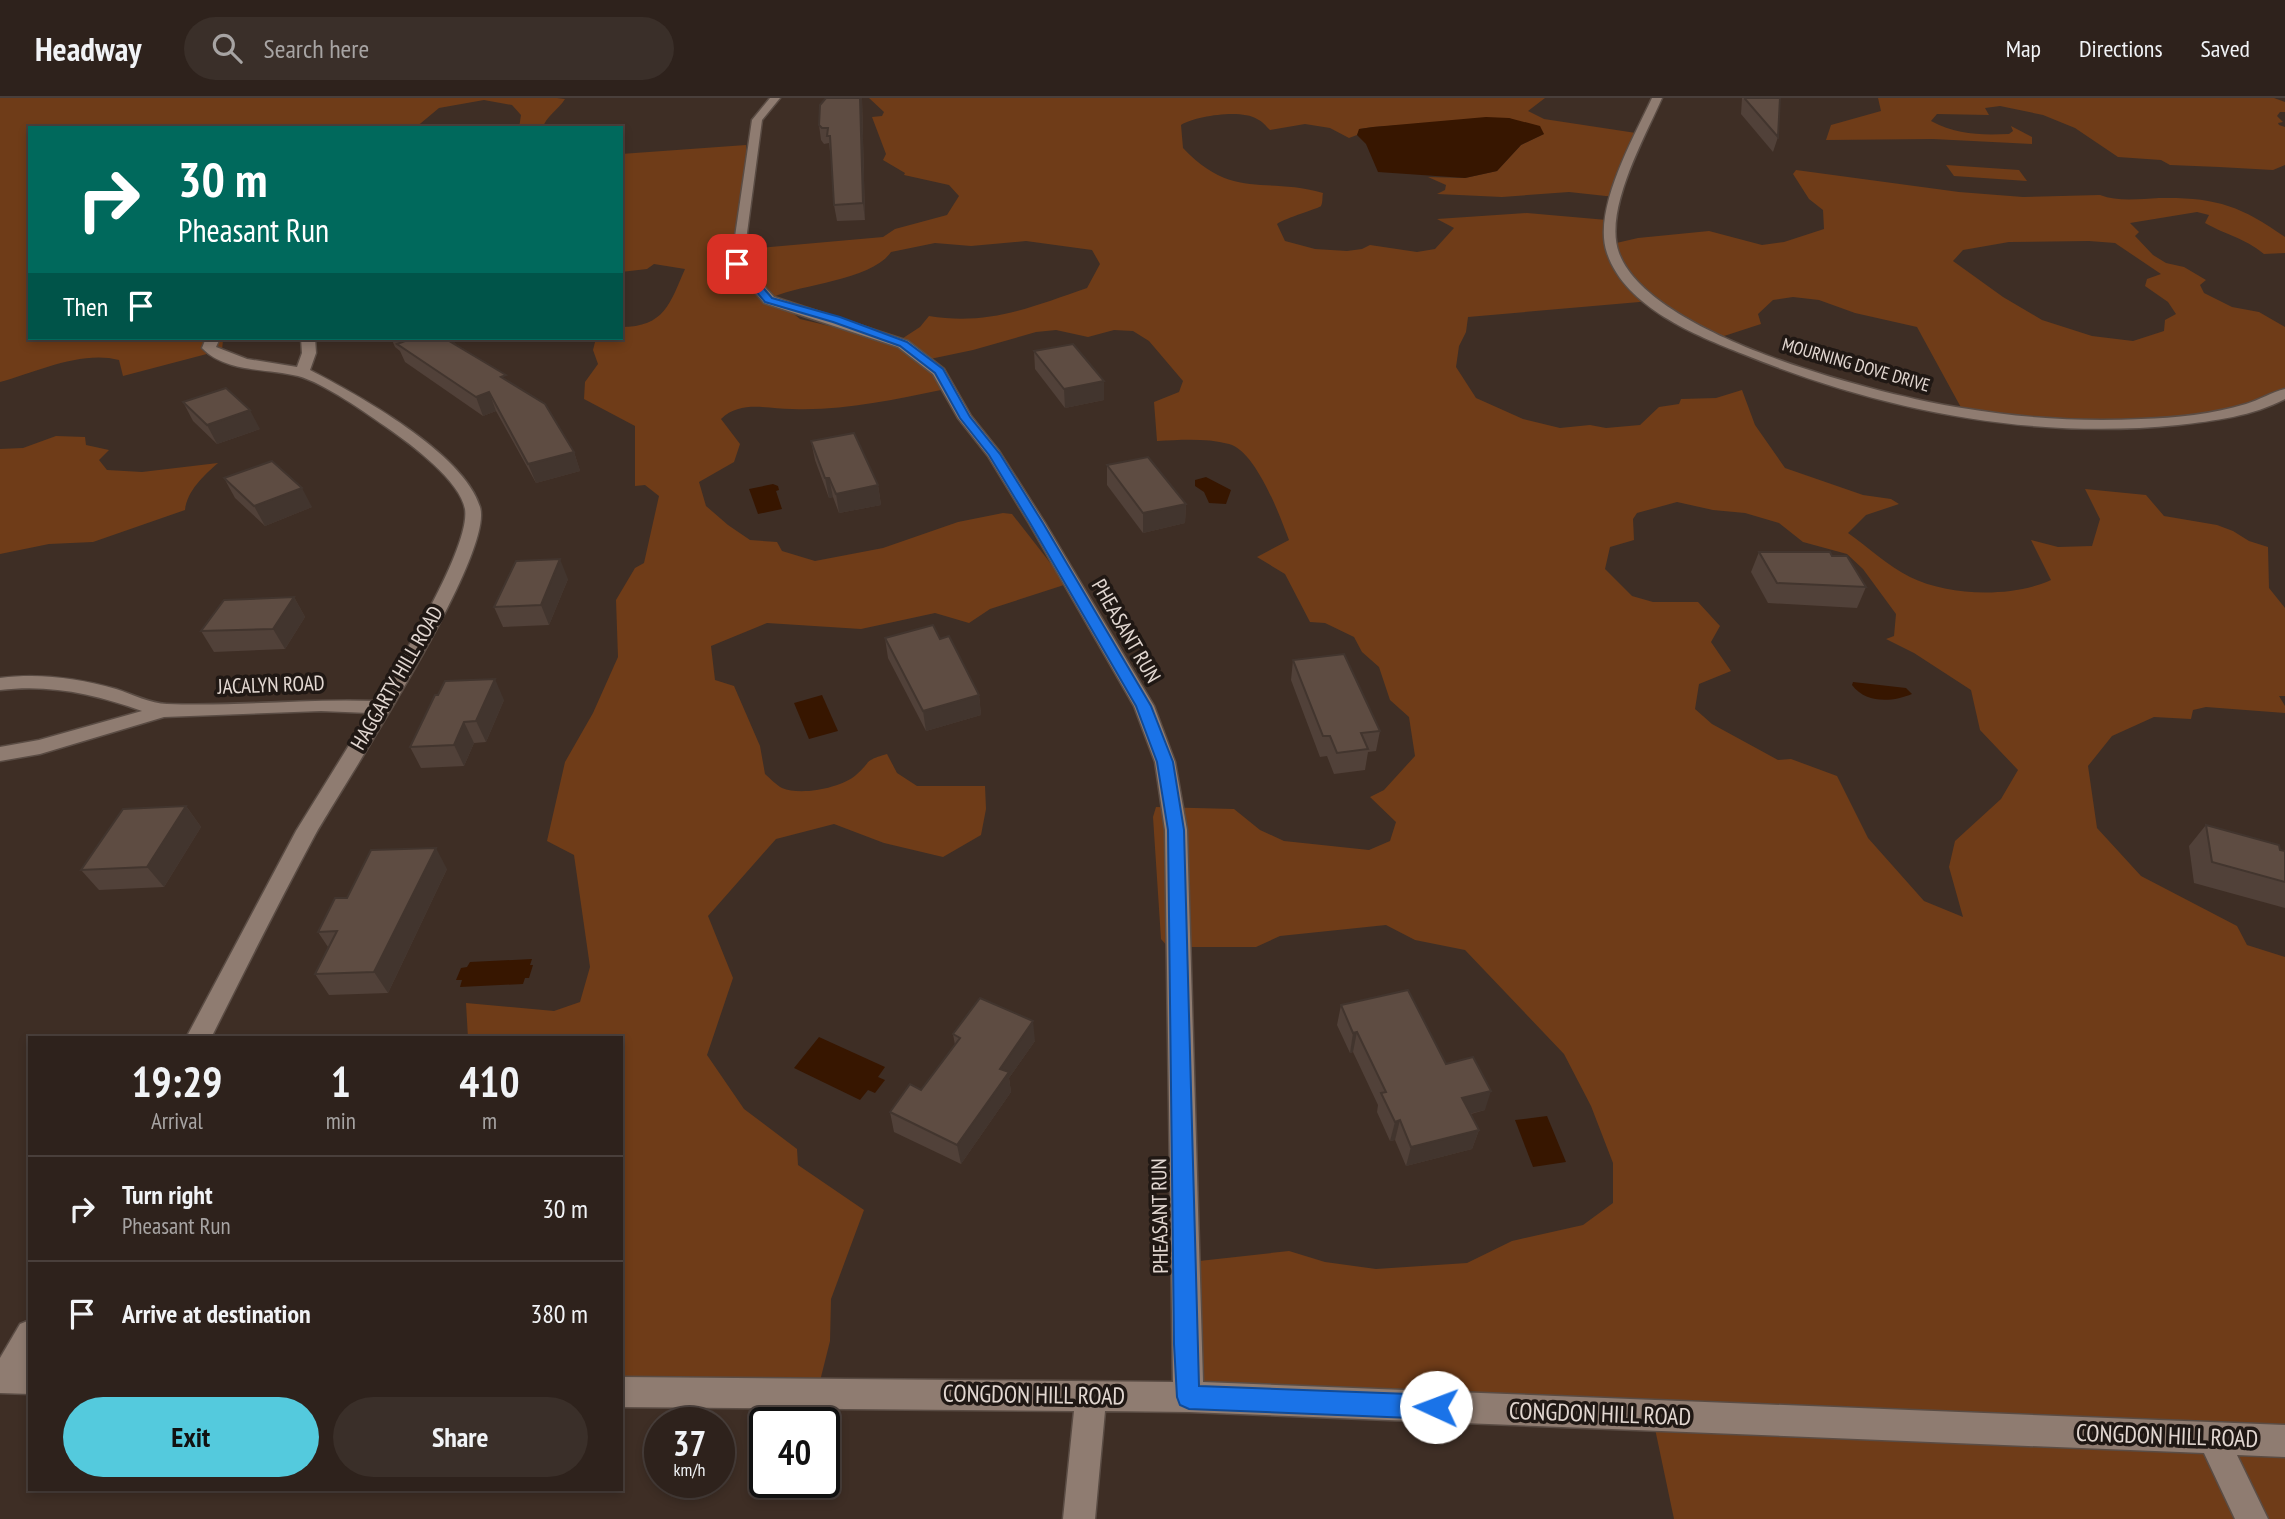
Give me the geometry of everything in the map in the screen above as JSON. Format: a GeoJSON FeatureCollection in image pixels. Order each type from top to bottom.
{"type":"FeatureCollection","features":[{"type":"Feature","properties":{"kind":"street","name":"PHEASANT RUN"},"geometry":{"type":"LineString","coordinates":[[775,98],[757,120],[737,264],[769,300],[903,344],[939,372],[965,418],[994,454],[1037,523],[1144,706],[1165,762],[1176,830],[1185,1344],[1189,1397]]}},
{"type":"Feature","properties":{"kind":"street","name":"MOURNING DOVE DRIVE"},"geometry":{"type":"LineString","coordinates":[[1657,98],[1626,170],[1609,223],[1610,244],[1624,273],[1646,295],[1664,309],[1714,337],[1781,367],[1863,391],[1957,412],[2010,418],[2101,425],[2177,421],[2234,412],[2285,393]]}},
{"type":"Feature","properties":{"kind":"street","name":"HAGGARTY HILL ROAD"},"geometry":{"type":"LineString","coordinates":[[199,1036],[307,832],[438,611],[466,551],[473,530],[474,510],[467,495],[446,468],[428,452],[341,390],[303,372],[261,367],[220,356],[209,348],[212,340]]}},
{"type":"Feature","properties":{"kind":"street"},"geometry":{"type":"LineString","coordinates":[[303,372],[309,353],[308,340]]}},
{"type":"Feature","properties":{"kind":"street","name":"JACALYN ROAD"},"geometry":{"type":"LineString","coordinates":[[0,684],[40,680],[62,682],[98,689],[163,711]]}},
{"type":"Feature","properties":{"kind":"street","name":"JACALYN ROAD"},"geometry":{"type":"LineString","coordinates":[[0,754],[40,747],[163,711],[321,705],[380,707]]}},
{"type":"Feature","properties":{"kind":"street"},"geometry":{"type":"LineString","coordinates":[[11,1379],[28,1339]]}},
{"type":"Feature","properties":{"kind":"street","name":"CONGDON HILL ROAD"},"geometry":{"type":"LineString","coordinates":[[623,1392],[1189,1397],[2285,1441]]}},
{"type":"Feature","properties":{"kind":"street"},"geometry":{"type":"LineString","coordinates":[[1079,1519],[1091,1396]]}},
{"type":"Feature","properties":{"kind":"street"},"geometry":{"type":"LineString","coordinates":[[2213,1438],[2252,1519]]}},
{"type":"Feature","properties":{"kind":"shaded area"},"geometry":{"type":"Polygon","coordinates":[[[0,98],[565,99],[544,126],[519,126],[521,115],[512,105],[484,100],[439,108],[417,126],[28,126],[28,340],[223,340],[222,350],[123,376],[119,360],[90,358],[59,364],[0,382],[0,98]]]}},
{"type":"Feature","properties":{"kind":"shaded area"},"geometry":{"type":"Polygon","coordinates":[[[869,98],[1545,98],[1528,111],[1544,119],[1636,133],[1615,197],[1569,192],[1502,197],[1437,194],[1445,190],[1446,185],[1428,177],[1465,178],[1497,171],[1521,145],[1544,134],[1509,118],[1373,127],[1360,129],[1357,135],[1349,138],[1330,128],[1305,124],[1270,130],[1259,120],[1240,114],[1207,117],[1181,125],[1183,148],[1218,175],[1250,184],[1302,188],[1323,193],[1321,206],[1277,224],[1285,241],[1315,249],[1347,251],[1370,245],[1417,252],[1435,249],[1454,228],[1437,219],[1527,213],[1607,220],[1612,244],[1638,238],[1709,231],[1762,245],[1784,242],[1824,229],[1823,210],[1809,199],[1793,174],[1796,170],[1959,192],[2023,197],[2100,195],[2122,199],[2178,198],[2211,201],[2240,210],[2285,237],[2285,253],[2264,254],[2205,223],[2209,215],[2197,212],[2130,223],[2139,232],[2135,236],[2153,255],[2166,263],[2184,267],[2206,280],[2200,285],[2204,293],[2232,307],[2259,312],[2285,327],[2285,393],[2239,410],[2106,426],[1964,413],[1917,327],[1855,313],[1819,300],[1793,297],[1773,300],[1758,314],[1761,324],[1721,337],[1651,301],[1468,317],[1456,367],[1476,398],[1523,419],[1560,428],[1640,425],[1659,407],[1679,404],[1681,399],[1716,398],[1742,390],[1755,425],[1785,468],[1863,495],[1891,499],[1899,504],[1866,515],[1848,533],[1902,573],[1943,588],[1999,592],[2018,590],[2051,580],[2031,540],[2058,547],[2092,546],[2100,519],[2085,489],[2146,495],[2164,516],[2217,525],[2268,547],[2269,588],[2285,608],[2285,696],[2279,696],[2285,706],[2285,713],[2206,707],[2193,710],[2191,719],[2154,717],[2112,736],[2088,766],[2097,828],[2141,876],[2237,926],[2247,945],[2285,957],[2285,1519],[1674,1519],[1654,1424],[1184,1391],[1181,1263],[1289,1251],[1325,1262],[1376,1269],[1467,1263],[1512,1241],[1583,1225],[1613,1203],[1613,1163],[1591,1106],[1564,1054],[1465,950],[1415,940],[1386,925],[1280,936],[1256,947],[1168,947],[1161,939],[1153,817],[1156,807],[1234,809],[1260,830],[1284,841],[1369,850],[1390,841],[1396,822],[1370,797],[1384,790],[1415,756],[1409,717],[1390,700],[1379,667],[1362,652],[1354,637],[1325,623],[1310,622],[1285,574],[1257,557],[1289,540],[1266,486],[1248,459],[1239,449],[1220,442],[1157,441],[1154,402],[1179,392],[1183,381],[1149,341],[1133,331],[1114,330],[1088,337],[1056,330],[1036,332],[930,359],[943,387],[941,390],[830,408],[746,407],[721,419],[740,444],[734,462],[699,482],[706,506],[750,540],[777,542],[782,551],[815,561],[883,548],[958,522],[1003,513],[1012,514],[1062,578],[1064,585],[990,609],[969,623],[935,613],[861,629],[767,623],[711,646],[715,680],[734,686],[760,746],[765,774],[780,787],[810,791],[841,784],[856,775],[871,760],[887,754],[897,773],[917,786],[985,786],[986,809],[981,835],[943,857],[884,843],[834,824],[776,839],[708,916],[733,978],[707,1055],[744,1109],[797,1149],[798,1165],[864,1210],[831,1299],[830,1341],[818,1389],[623,1392],[623,1036],[468,1036],[466,1003],[554,1011],[580,1002],[590,967],[574,855],[547,841],[565,762],[593,713],[618,657],[616,600],[635,568],[644,563],[659,496],[645,485],[635,486],[635,426],[584,399],[585,382],[598,364],[593,350],[596,340],[623,340],[623,327],[636,326],[657,318],[670,302],[685,269],[654,264],[647,269],[623,272],[623,154],[746,145],[748,249],[883,237],[895,229],[947,215],[959,196],[949,185],[904,175],[905,173],[883,160],[886,154],[872,117],[882,116],[884,112],[869,98]],[[1026,241],[971,246],[935,243],[891,252],[869,269],[773,297],[800,319],[897,342],[920,327],[929,316],[971,319],[990,317],[1028,308],[1087,288],[1100,264],[1092,250],[1026,241]],[[2009,242],[1963,250],[1953,261],[2003,297],[2042,320],[2092,336],[2133,341],[2164,331],[2165,320],[2176,314],[2168,302],[2145,286],[2147,279],[2161,274],[2115,243],[2009,242]],[[1677,502],[1637,513],[1633,519],[1634,540],[1610,547],[1605,569],[1632,596],[1653,602],[1698,602],[1720,626],[1711,642],[1731,671],[1699,684],[1695,709],[1712,724],[1778,760],[1791,759],[1837,776],[1868,838],[1924,901],[1963,917],[1949,867],[1955,841],[2001,799],[2018,770],[1980,730],[1971,690],[1914,653],[1886,639],[1894,636],[1896,614],[1863,569],[1847,554],[1803,542],[1779,523],[1745,513],[1713,510],[1677,502]]]}},
{"type":"Feature","properties":{"kind":"shaded area"},"geometry":{"type":"Polygon","coordinates":[[[1878,98],[2274,98],[2285,102],[2285,112],[2280,112],[2277,116],[2283,122],[2278,123],[2279,125],[2285,127],[2285,165],[2273,170],[2170,165],[2161,160],[2118,157],[2075,128],[2043,115],[2000,106],[1985,108],[1989,115],[1937,114],[1931,121],[1959,132],[1978,134],[2009,134],[2013,131],[2011,126],[2032,137],[2032,144],[1933,139],[1826,140],[1831,125],[1881,111],[1878,98]]]}},
{"type":"Feature","properties":{"kind":"shaded area"},"geometry":{"type":"Polygon","coordinates":[[[1486,117],[1509,118],[1540,126],[1544,134],[1521,145],[1497,171],[1465,178],[1378,172],[1366,144],[1357,135],[1359,129],[1373,127],[1486,117]]]}},
{"type":"Feature","properties":{"kind":"shaded area"},"geometry":{"type":"Polygon","coordinates":[[[1946,165],[2019,170],[2027,181],[1954,176],[1946,165]]]}},
{"type":"Feature","properties":{"kind":"shaded area"},"geometry":{"type":"Polygon","coordinates":[[[56,436],[85,437],[86,445],[109,450],[99,460],[107,470],[142,472],[218,463],[193,490],[185,510],[93,542],[49,544],[0,554],[0,449],[23,448],[56,436]]]}},
{"type":"Feature","properties":{"kind":"shaded area"},"geometry":{"type":"Polygon","coordinates":[[[1206,477],[1231,490],[1226,504],[1209,503],[1204,492],[1195,486],[1195,480],[1206,477]]]}},
{"type":"Feature","properties":{"kind":"shaded area"},"geometry":{"type":"Polygon","coordinates":[[[773,484],[778,486],[779,490],[776,491],[782,509],[758,514],[749,489],[773,484]]]}},
{"type":"Feature","properties":{"kind":"shaded area"},"geometry":{"type":"Polygon","coordinates":[[[1853,682],[1906,688],[1912,694],[1897,699],[1880,700],[1865,696],[1852,685],[1853,682]]]}},
{"type":"Feature","properties":{"kind":"shaded area"},"geometry":{"type":"Polygon","coordinates":[[[822,695],[838,731],[809,739],[794,703],[822,695]]]}},
{"type":"Feature","properties":{"kind":"shaded area"},"geometry":{"type":"Polygon","coordinates":[[[532,959],[529,978],[525,978],[523,984],[460,987],[462,980],[456,980],[461,968],[467,967],[470,962],[532,959]]]}},
{"type":"Feature","properties":{"kind":"shaded area"},"geometry":{"type":"Polygon","coordinates":[[[819,1037],[885,1067],[878,1077],[885,1080],[875,1093],[868,1090],[860,1100],[794,1068],[819,1037]]]}},
{"type":"Feature","properties":{"kind":"shaded area"},"geometry":{"type":"Polygon","coordinates":[[[1547,1116],[1566,1162],[1533,1167],[1515,1120],[1547,1116]]]}},
{"type":"Feature","properties":{"kind":"building"},"geometry":{"type":"Polygon","coordinates":[[[826,98],[860,98],[863,203],[834,205],[830,136],[827,136],[828,128],[819,125],[820,105],[826,98]]]}},
{"type":"Feature","properties":{"kind":"building"},"geometry":{"type":"Polygon","coordinates":[[[1780,98],[1778,137],[1745,99],[1780,98]]]}},
{"type":"Feature","properties":{"kind":"building"},"geometry":{"type":"Polygon","coordinates":[[[448,340],[506,375],[501,377],[545,404],[574,452],[528,464],[489,392],[476,397],[397,344],[405,341],[448,340]]]}},
{"type":"Feature","properties":{"kind":"building"},"geometry":{"type":"Polygon","coordinates":[[[1073,344],[1104,381],[1064,389],[1034,351],[1073,344]]]}},
{"type":"Feature","properties":{"kind":"building"},"geometry":{"type":"Polygon","coordinates":[[[226,388],[250,410],[207,425],[183,402],[226,388]]]}},
{"type":"Feature","properties":{"kind":"building"},"geometry":{"type":"Polygon","coordinates":[[[854,433],[878,485],[836,494],[829,478],[825,478],[811,441],[854,433]]]}},
{"type":"Feature","properties":{"kind":"building"},"geometry":{"type":"Polygon","coordinates":[[[1148,457],[1186,504],[1143,513],[1107,465],[1148,457]]]}},
{"type":"Feature","properties":{"kind":"building"},"geometry":{"type":"Polygon","coordinates":[[[272,461],[302,488],[254,506],[224,478],[272,461]]]}},
{"type":"Feature","properties":{"kind":"building"},"geometry":{"type":"Polygon","coordinates":[[[1759,552],[1830,552],[1832,556],[1847,556],[1866,587],[1777,583],[1759,552]]]}},
{"type":"Feature","properties":{"kind":"building"},"geometry":{"type":"Polygon","coordinates":[[[560,559],[541,605],[494,607],[516,561],[560,559]]]}},
{"type":"Feature","properties":{"kind":"building"},"geometry":{"type":"Polygon","coordinates":[[[294,597],[273,629],[201,631],[224,600],[294,597]]]}},
{"type":"Feature","properties":{"kind":"building"},"geometry":{"type":"Polygon","coordinates":[[[933,625],[940,639],[949,636],[979,695],[923,711],[885,638],[933,625]]]}},
{"type":"Feature","properties":{"kind":"building"},"geometry":{"type":"Polygon","coordinates":[[[1344,654],[1380,731],[1361,733],[1368,749],[1337,753],[1330,736],[1323,736],[1293,660],[1344,654]]]}},
{"type":"Feature","properties":{"kind":"building"},"geometry":{"type":"Polygon","coordinates":[[[495,679],[476,721],[464,722],[454,745],[410,747],[435,695],[438,695],[445,681],[495,679]]]}},
{"type":"Feature","properties":{"kind":"building"},"geometry":{"type":"Polygon","coordinates":[[[186,806],[147,867],[81,870],[123,809],[186,806]]]}},
{"type":"Feature","properties":{"kind":"building"},"geometry":{"type":"Polygon","coordinates":[[[2206,825],[2279,845],[2280,850],[2285,851],[2285,882],[2212,862],[2206,825]]]}},
{"type":"Feature","properties":{"kind":"building"},"geometry":{"type":"Polygon","coordinates":[[[436,848],[374,972],[315,974],[337,931],[318,932],[335,898],[347,898],[371,850],[436,848]]]}},
{"type":"Feature","properties":{"kind":"building"},"geometry":{"type":"Polygon","coordinates":[[[1408,990],[1446,1064],[1473,1057],[1491,1091],[1462,1098],[1479,1130],[1411,1147],[1400,1120],[1395,1122],[1381,1093],[1386,1092],[1357,1032],[1353,1033],[1341,1005],[1408,990]]]}},
{"type":"Feature","properties":{"kind":"building"},"geometry":{"type":"Polygon","coordinates":[[[980,998],[1033,1021],[1000,1069],[1009,1072],[957,1145],[890,1112],[910,1084],[921,1090],[960,1038],[953,1034],[980,998]]]}},
{"type":"Feature","properties":{"kind":"route"},"geometry":{"type":"LineString","coordinates":[[737,264],[769,300],[903,344],[939,372],[965,418],[994,454],[1037,523],[1144,706],[1165,762],[1176,830],[1185,1344],[1189,1397],[1436,1407]]}}]}
